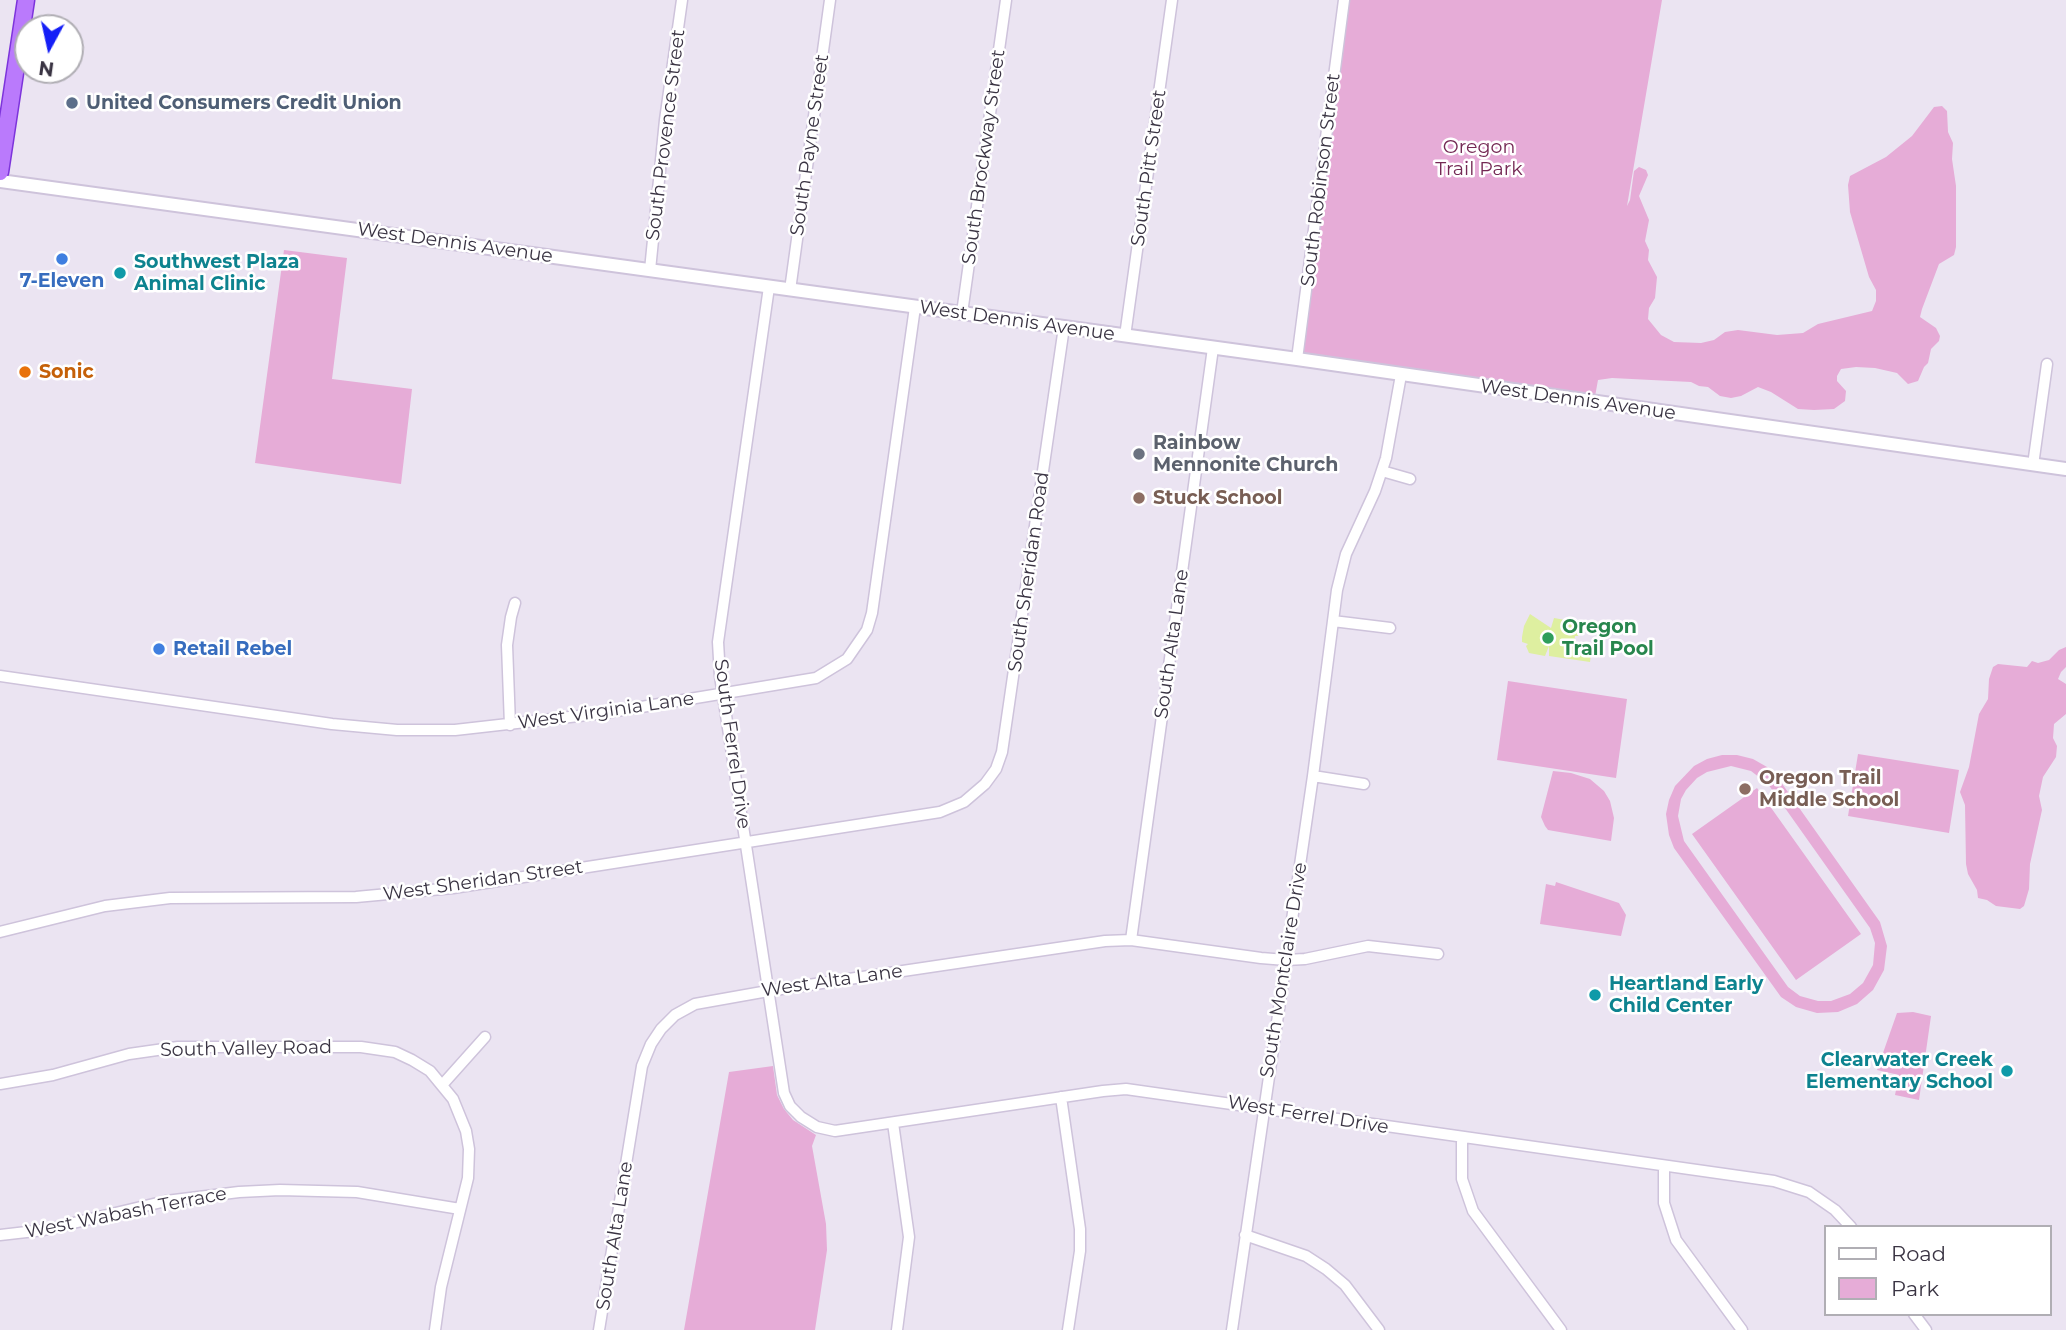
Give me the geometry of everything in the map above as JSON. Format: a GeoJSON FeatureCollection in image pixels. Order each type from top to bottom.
{"type":"FeatureCollection","features":[{"type":"Feature","properties":{"kind":"highway"},"geometry":{"type":"LineString","coordinates":[[0,172],[26,0]]}},
{"type":"Feature","properties":{"kind":"street","name":"South Provence Street"},"geometry":{"type":"LineString","coordinates":[[650,270],[665,120],[682,0]]}},
{"type":"Feature","properties":{"kind":"street","name":"South Payne Street"},"geometry":{"type":"LineString","coordinates":[[790,290],[830,0]]}},
{"type":"Feature","properties":{"kind":"street","name":"South Brockway Street"},"geometry":{"type":"LineString","coordinates":[[962,313],[1006,0]]}},
{"type":"Feature","properties":{"kind":"street","name":"South Pitt Street"},"geometry":{"type":"LineString","coordinates":[[1125,336],[1172,0]]}},
{"type":"Feature","properties":{"kind":"street","name":"South Robinson Street"},"geometry":{"type":"LineString","coordinates":[[1297,359],[1344,0]]}},
{"type":"Feature","properties":{"kind":"street","name":"West Dennis Avenue"},"geometry":{"type":"LineString","coordinates":[[0,181],[1297,359],[2066,469]]}},
{"type":"Feature","properties":{"kind":"street","name":"South Ferrel Drive"},"geometry":{"type":"LineString","coordinates":[[769,287],[718,642],[723,694],[781,1077]]}},
{"type":"Feature","properties":{"kind":"street","name":"West Virginia Lane"},"geometry":{"type":"LineString","coordinates":[[0,676],[369,728],[455,730],[510,725],[816,678],[847,659],[867,630],[872,613],[915,307]]}},
{"type":"Feature","properties":{"kind":"street","name":"South Sheridan Road"},"geometry":{"type":"LineString","coordinates":[[964,802],[985,785],[996,769],[1002,752],[1063,327]]}},
{"type":"Feature","properties":{"kind":"street","name":"South Alta Lane"},"geometry":{"type":"LineString","coordinates":[[1131,940],[1213,348]]}},
{"type":"Feature","properties":{"kind":"street"},"geometry":{"type":"LineString","coordinates":[[2033,465],[2047,364]]}},
{"type":"Feature","properties":{"kind":"street","name":"South Montclaire Drive"},"geometry":{"type":"LineString","coordinates":[[1232,1330],[1333,621],[1346,554],[1382,471],[1390,444],[1401,375]]}},
{"type":"Feature","properties":{"kind":"street"},"geometry":{"type":"LineString","coordinates":[[1382,471],[1410,479]]}},
{"type":"Feature","properties":{"kind":"street"},"geometry":{"type":"LineString","coordinates":[[510,725],[507,645],[510,617],[515,603]]}},
{"type":"Feature","properties":{"kind":"street"},"geometry":{"type":"LineString","coordinates":[[1333,621],[1390,628]]}},
{"type":"Feature","properties":{"kind":"street"},"geometry":{"type":"LineString","coordinates":[[1313,776],[1364,783]]}},
{"type":"Feature","properties":{"kind":"street","name":"West Sheridan Street"},"geometry":{"type":"LineString","coordinates":[[0,932],[105,906],[138,901],[201,897],[293,898],[401,894],[505,880],[940,812],[964,802]]}},
{"type":"Feature","properties":{"kind":"street"},"geometry":{"type":"LineString","coordinates":[[1131,940],[1286,960],[1305,959],[1368,946],[1438,954]]}},
{"type":"Feature","properties":{"kind":"street","name":"West Alta Lane"},"geometry":{"type":"LineString","coordinates":[[630,1143],[642,1066],[651,1044],[661,1028],[675,1015],[695,1004],[768,990],[1105,941],[1131,940]]}},
{"type":"Feature","properties":{"kind":"street"},"geometry":{"type":"LineString","coordinates":[[443,1084],[485,1037]]}},
{"type":"Feature","properties":{"kind":"street","name":"South Valley Road"},"geometry":{"type":"LineString","coordinates":[[0,1084],[53,1075],[129,1054],[178,1047],[360,1047],[404,1056],[430,1071],[443,1084],[461,1114],[469,1149],[468,1178],[441,1287],[435,1330]]}},
{"type":"Feature","properties":{"kind":"street","name":"West Ferrel Drive"},"geometry":{"type":"LineString","coordinates":[[781,1077],[790,1106],[817,1127],[835,1131],[1060,1097],[1126,1090],[1792,1185],[1828,1203],[1849,1225]]}},
{"type":"Feature","properties":{"kind":"street"},"geometry":{"type":"LineString","coordinates":[[1060,1097],[1080,1229],[1080,1251],[1068,1330]]}},
{"type":"Feature","properties":{"kind":"street"},"geometry":{"type":"LineString","coordinates":[[892,1123],[909,1237],[897,1330]]}},
{"type":"Feature","properties":{"kind":"street"},"geometry":{"type":"LineString","coordinates":[[1462,1138],[1462,1179],[1473,1211],[1561,1330]]}},
{"type":"Feature","properties":{"kind":"street","name":"South Alta Lane"},"geometry":{"type":"LineString","coordinates":[[599,1330],[630,1143]]}},
{"type":"Feature","properties":{"kind":"street"},"geometry":{"type":"LineString","coordinates":[[1664,1166],[1664,1203],[1676,1240],[1742,1330]]}},
{"type":"Feature","properties":{"kind":"street","name":"West Wabash Terrace"},"geometry":{"type":"LineString","coordinates":[[0,1235],[44,1230],[166,1201],[281,1189],[357,1192],[460,1209]]}},
{"type":"Feature","properties":{"kind":"street"},"geometry":{"type":"LineString","coordinates":[[1245,1235],[1276,1244],[1316,1261],[1345,1285],[1380,1330]]}},
{"type":"Feature","properties":{"kind":"green space","name":"Oregon Trail Park"},"geometry":{"type":"Polygon","coordinates":[[[1344,0],[1662,0],[1627,206],[1634,171],[1639,167],[1646,170],[1648,175],[1639,196],[1649,220],[1645,241],[1649,250],[1648,260],[1657,277],[1655,298],[1649,308],[1648,319],[1661,335],[1674,342],[1701,343],[1714,340],[1725,332],[1738,330],[1777,335],[1803,333],[1818,324],[1872,311],[1876,290],[1869,277],[1850,212],[1850,176],[1886,157],[1912,136],[1934,107],[1942,106],[1947,111],[1948,132],[1953,143],[1956,247],[1954,255],[1939,264],[1922,309],[1920,317],[1936,328],[1940,336],[1931,349],[1928,363],[1918,381],[1908,384],[1897,373],[1875,368],[1841,369],[1837,381],[1846,391],[1845,401],[1834,409],[1814,410],[1798,409],[1758,387],[1731,398],[1720,396],[1708,387],[1691,382],[1612,378],[1598,380],[1594,402],[1297,359],[1344,0]]]}},
{"type":"Feature","properties":{"kind":"green space"},"geometry":{"type":"Polygon","coordinates":[[[284,250],[347,258],[332,379],[412,389],[401,484],[255,463],[284,250]]]}},
{"type":"Feature","properties":{"kind":"green space"},"geometry":{"type":"Polygon","coordinates":[[[2066,647],[2066,667],[2058,679],[2066,684],[2066,714],[2054,724],[2056,757],[2043,777],[2039,796],[2042,810],[2030,864],[2029,889],[2024,906],[2020,909],[1996,906],[1978,898],[1966,864],[1965,805],[1960,792],[1969,767],[1979,714],[1988,699],[1993,667],[1998,664],[2027,667],[2032,661],[2038,663],[2049,660],[2066,647]]]}},
{"type":"Feature","properties":{"kind":"green space"},"geometry":{"type":"Polygon","coordinates":[[[1508,681],[1627,699],[1616,778],[1497,760],[1508,681]]]}},
{"type":"Feature","properties":{"kind":"green space"},"geometry":{"type":"Polygon","coordinates":[[[1858,754],[1959,770],[1949,833],[1848,816],[1858,754]]]}},
{"type":"Feature","properties":{"kind":"green space"},"geometry":{"type":"Polygon","coordinates":[[[1737,755],[1753,759],[1767,767],[1778,778],[1880,922],[1887,946],[1884,970],[1873,990],[1857,1004],[1838,1012],[1817,1013],[1796,1007],[1781,997],[1674,848],[1666,814],[1669,800],[1675,786],[1694,766],[1707,759],[1737,755]],[[1731,766],[1707,772],[1697,778],[1681,799],[1678,816],[1684,841],[1788,987],[1800,996],[1818,1001],[1831,1001],[1850,994],[1863,983],[1873,965],[1875,943],[1870,928],[1768,784],[1751,771],[1731,766]]]}},
{"type":"Feature","properties":{"kind":"green space"},"geometry":{"type":"Polygon","coordinates":[[[1553,771],[1590,779],[1604,791],[1610,801],[1614,818],[1611,841],[1548,830],[1541,817],[1553,771]]]}},
{"type":"Feature","properties":{"kind":"green space"},"geometry":{"type":"Polygon","coordinates":[[[1757,788],[1861,934],[1796,980],[1692,834],[1757,788]]]}},
{"type":"Feature","properties":{"kind":"green space"},"geometry":{"type":"Polygon","coordinates":[[[1556,882],[1619,903],[1626,915],[1621,936],[1540,924],[1546,884],[1555,886],[1556,882]]]}},
{"type":"Feature","properties":{"kind":"green space"},"geometry":{"type":"Polygon","coordinates":[[[1913,1012],[1931,1016],[1919,1100],[1895,1095],[1899,1075],[1877,1070],[1897,1013],[1913,1012]]]}},
{"type":"Feature","properties":{"kind":"green space"},"geometry":{"type":"Polygon","coordinates":[[[773,1066],[777,1095],[784,1109],[793,1120],[816,1135],[812,1146],[826,1224],[827,1250],[815,1330],[684,1330],[729,1072],[773,1066]]]}},
{"type":"Feature","properties":{"kind":"shaded area","name":"Oregon Trail Pool"},"geometry":{"type":"Polygon","coordinates":[[[1530,614],[1551,628],[1554,618],[1577,622],[1575,631],[1579,632],[1574,643],[1592,646],[1590,662],[1549,656],[1549,646],[1545,656],[1529,653],[1526,646],[1528,644],[1522,642],[1522,637],[1530,614]]]}},
{"type":"Feature","properties":{"kind":"place","name":"United Consumers Credit Union"},"geometry":{"type":"Point","coordinates":[72,103]}},
{"type":"Feature","properties":{"kind":"place","name":"7-Eleven"},"geometry":{"type":"Point","coordinates":[62,259]}},
{"type":"Feature","properties":{"kind":"place","name":"Southwest Plaza Animal Clinic"},"geometry":{"type":"Point","coordinates":[120,273]}},
{"type":"Feature","properties":{"kind":"place","name":"Sonic"},"geometry":{"type":"Point","coordinates":[25,372]}},
{"type":"Feature","properties":{"kind":"place","name":"Rainbow Mennonite Church"},"geometry":{"type":"Point","coordinates":[1139,454]}},
{"type":"Feature","properties":{"kind":"place","name":"Stuck School"},"geometry":{"type":"Point","coordinates":[1139,498]}},
{"type":"Feature","properties":{"kind":"place","name":"Oregon Trail Pool"},"geometry":{"type":"Point","coordinates":[1548,638]}},
{"type":"Feature","properties":{"kind":"place","name":"Retail Rebel"},"geometry":{"type":"Point","coordinates":[159,649]}},
{"type":"Feature","properties":{"kind":"place","name":"Oregon Trail Middle School"},"geometry":{"type":"Point","coordinates":[1745,789]}},
{"type":"Feature","properties":{"kind":"place","name":"Heartland Early Child Center"},"geometry":{"type":"Point","coordinates":[1595,995]}},
{"type":"Feature","properties":{"kind":"place","name":"Clearwater Creek Elementary School"},"geometry":{"type":"Point","coordinates":[2007,1071]}}]}
